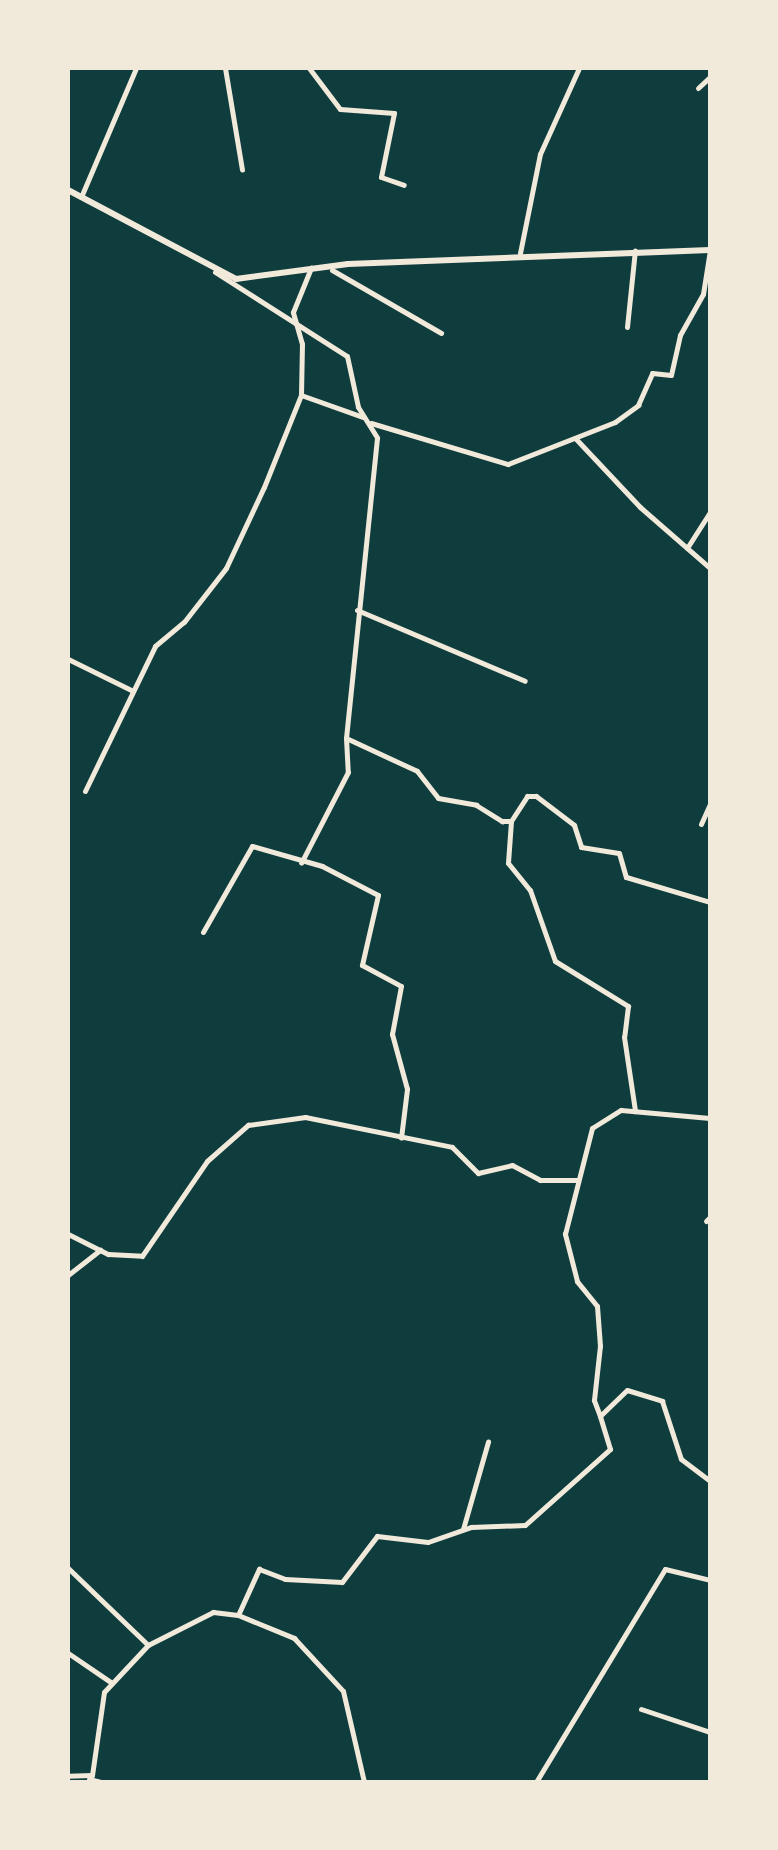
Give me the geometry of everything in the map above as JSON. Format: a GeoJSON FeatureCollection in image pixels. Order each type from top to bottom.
{"type":"FeatureCollection","features":[{"type":"Feature","properties":{"kind":"street"},"geometry":{"type":"LineString","coordinates":[[81,197],[136,68]]}},
{"type":"Feature","properties":{"kind":"street"},"geometry":{"type":"LineString","coordinates":[[225,68],[242,170]]}},
{"type":"Feature","properties":{"kind":"street"},"geometry":{"type":"LineString","coordinates":[[309,68],[340,109],[394,113],[381,177],[404,185]]}},
{"type":"Feature","properties":{"kind":"street"},"geometry":{"type":"LineString","coordinates":[[520,253],[538,161],[576,69]]}},
{"type":"Feature","properties":{"kind":"street"},"geometry":{"type":"LineString","coordinates":[[698,88],[710,77]]}},
{"type":"Feature","properties":{"kind":"street"},"geometry":{"type":"LineString","coordinates":[[68,190],[215,272],[346,356],[362,416],[378,448],[357,610],[346,738],[347,778],[301,863]]}},
{"type":"Feature","properties":{"kind":"street"},"geometry":{"type":"LineString","coordinates":[[627,327],[635,250]]}},
{"type":"Feature","properties":{"kind":"street"},"geometry":{"type":"LineString","coordinates":[[215,272],[243,279],[312,267],[332,270],[520,253],[710,250],[703,294],[680,334],[671,375],[652,373],[637,406],[576,439],[508,464],[379,429],[362,416],[301,395]]}},
{"type":"Feature","properties":{"kind":"street"},"geometry":{"type":"LineString","coordinates":[[85,790],[155,646],[184,622],[226,568],[301,395],[298,325],[293,312],[312,267]]}},
{"type":"Feature","properties":{"kind":"street"},"geometry":{"type":"LineString","coordinates":[[332,270],[440,333]]}},
{"type":"Feature","properties":{"kind":"street"},"geometry":{"type":"LineString","coordinates":[[576,439],[710,568]]}},
{"type":"Feature","properties":{"kind":"street"},"geometry":{"type":"LineString","coordinates":[[687,548],[710,512]]}},
{"type":"Feature","properties":{"kind":"street"},"geometry":{"type":"LineString","coordinates":[[357,610],[525,681]]}},
{"type":"Feature","properties":{"kind":"street"},"geometry":{"type":"LineString","coordinates":[[68,659],[133,691]]}},
{"type":"Feature","properties":{"kind":"street"},"geometry":{"type":"LineString","coordinates":[[346,738],[417,771],[438,798],[511,821]]}},
{"type":"Feature","properties":{"kind":"street"},"geometry":{"type":"LineString","coordinates":[[635,1111],[624,1037],[628,1006],[555,961],[531,893],[508,863],[511,821],[527,796],[536,796],[573,825],[580,847],[619,853],[626,877],[710,902]]}},
{"type":"Feature","properties":{"kind":"street"},"geometry":{"type":"LineString","coordinates":[[701,824],[710,804]]}},
{"type":"Feature","properties":{"kind":"street"},"geometry":{"type":"LineString","coordinates":[[203,932],[247,848],[322,866],[380,897],[362,965],[401,986],[392,1034],[407,1089],[401,1138]]}},
{"type":"Feature","properties":{"kind":"street"},"geometry":{"type":"LineString","coordinates":[[238,1615],[259,1569],[288,1580],[342,1582],[377,1536],[428,1542],[463,1530],[521,1527],[549,1510],[610,1449],[594,1400],[600,1346],[597,1307],[577,1281],[565,1240],[578,1180],[596,1122],[635,1111],[710,1118]]}},
{"type":"Feature","properties":{"kind":"street"},"geometry":{"type":"LineString","coordinates":[[68,1234],[100,1250],[142,1256],[207,1161],[251,1123],[315,1116],[401,1138],[452,1147],[478,1173],[512,1165],[540,1180],[578,1180]]}},
{"type":"Feature","properties":{"kind":"street"},"geometry":{"type":"LineString","coordinates":[[68,1275],[100,1250]]}},
{"type":"Feature","properties":{"kind":"street"},"geometry":{"type":"LineString","coordinates":[[600,1416],[627,1390],[660,1399],[681,1459],[710,1480]]}},
{"type":"Feature","properties":{"kind":"street"},"geometry":{"type":"LineString","coordinates":[[463,1530],[488,1442]]}},
{"type":"Feature","properties":{"kind":"street"},"geometry":{"type":"LineString","coordinates":[[68,1568],[148,1645]]}},
{"type":"Feature","properties":{"kind":"street"},"geometry":{"type":"LineString","coordinates":[[536,1782],[665,1569],[710,1580]]}},
{"type":"Feature","properties":{"kind":"street"},"geometry":{"type":"LineString","coordinates":[[89,1780],[102,1735],[102,1700],[112,1683],[148,1645],[213,1612],[238,1615],[294,1638],[343,1691],[365,1782]]}},
{"type":"Feature","properties":{"kind":"street"},"geometry":{"type":"LineString","coordinates":[[68,1653],[112,1683]]}},
{"type":"Feature","properties":{"kind":"street"},"geometry":{"type":"LineString","coordinates":[[641,1709],[710,1732]]}},
{"type":"Feature","properties":{"kind":"street"},"geometry":{"type":"LineString","coordinates":[[68,1776],[102,1782]]}}]}
